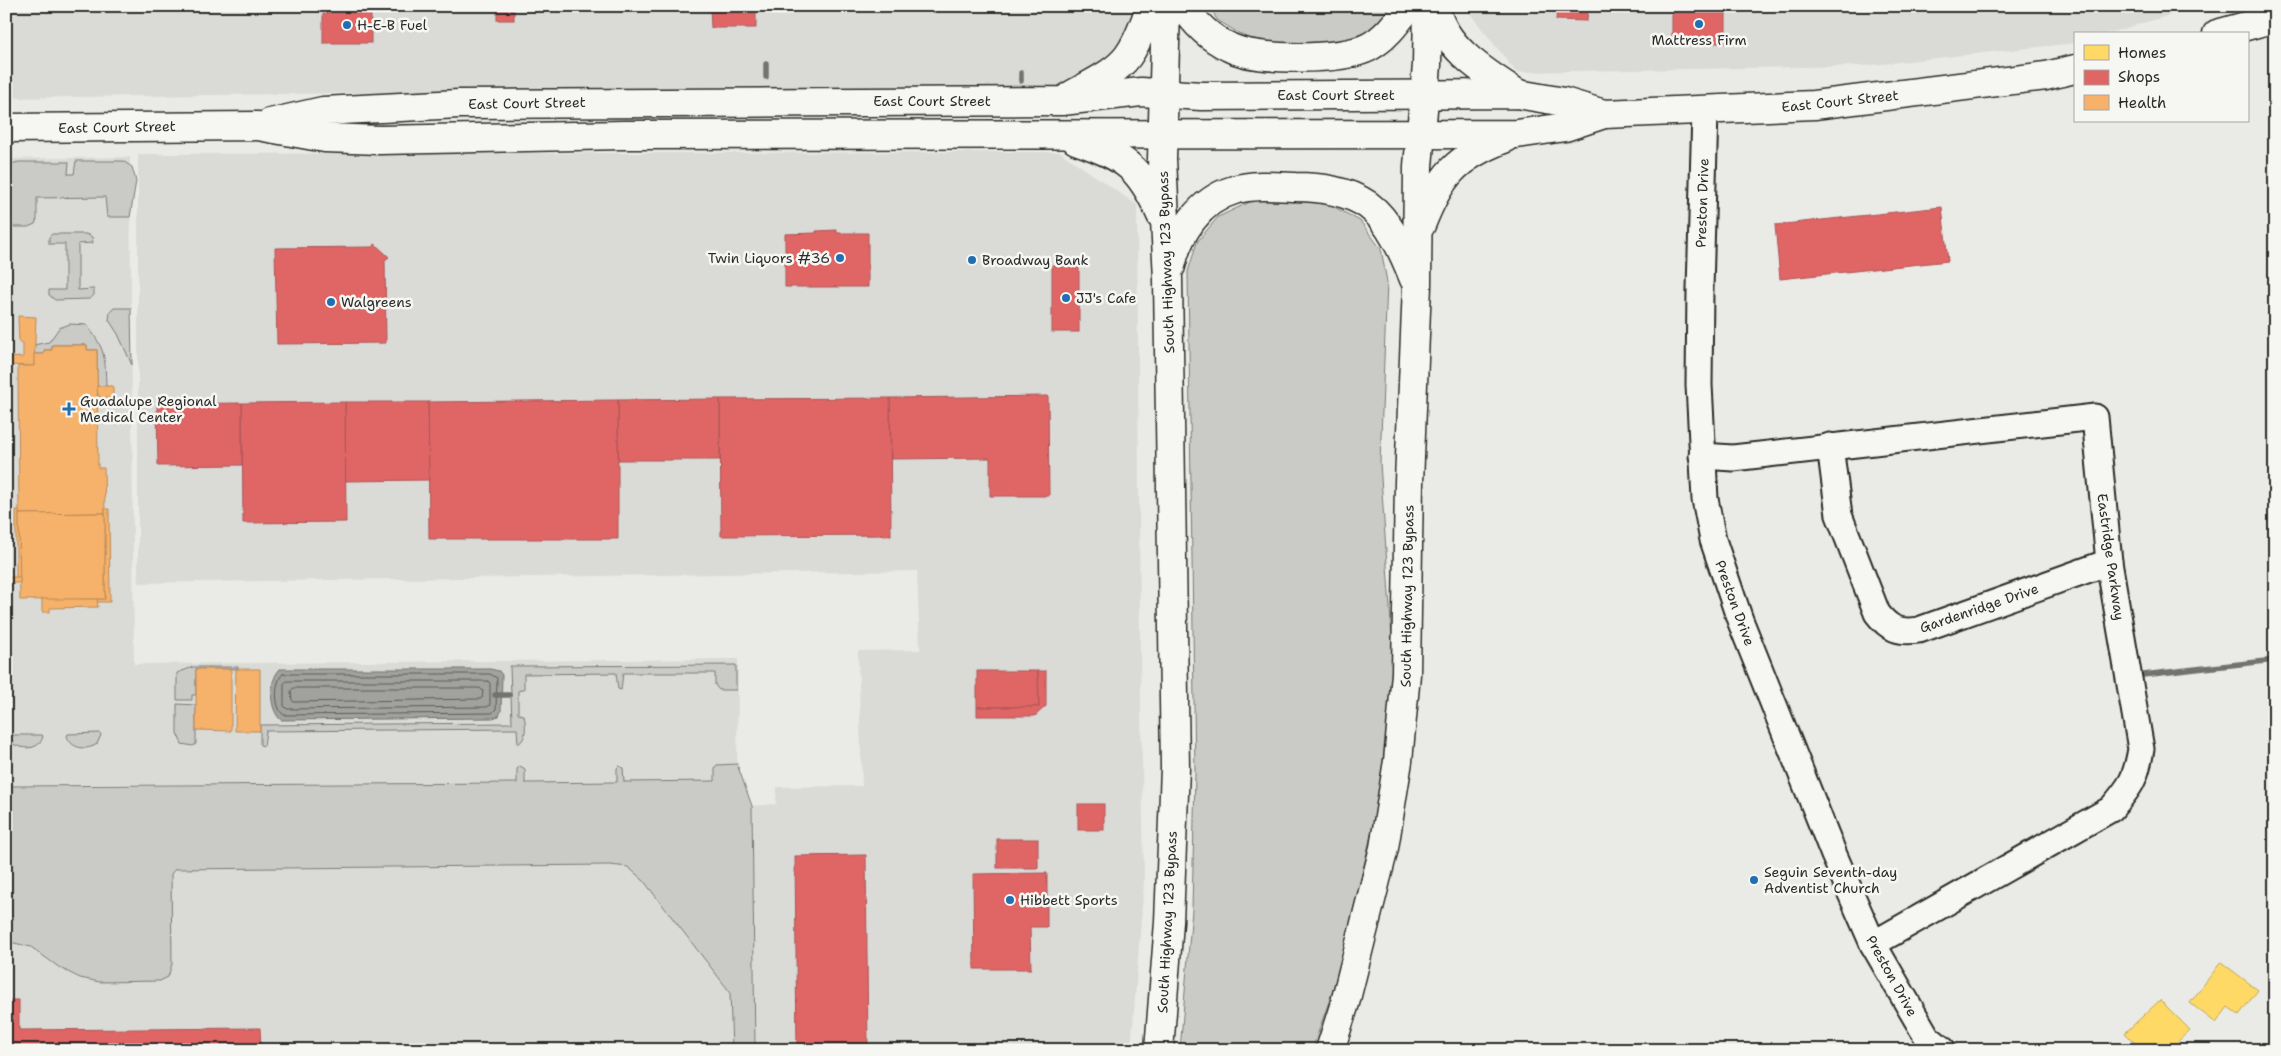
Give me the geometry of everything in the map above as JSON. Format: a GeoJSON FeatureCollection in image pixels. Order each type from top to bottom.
{"type":"FeatureCollection","features":[{"type":"Feature","properties":{"kind":"main road"},"geometry":{"type":"LineString","coordinates":[[1062,101],[1108,74],[1127,58],[1136,43],[1151,6]]}},
{"type":"Feature","properties":{"kind":"main road","name":"South Highway 123 Bypass"},"geometry":{"type":"LineString","coordinates":[[1159,1050],[1169,922],[1175,768],[1168,279],[1164,220],[1163,134],[1166,6]]}},
{"type":"Feature","properties":{"kind":"main road"},"geometry":{"type":"LineString","coordinates":[[1184,6],[1191,17],[1209,36],[1230,48],[1261,56],[1302,57],[1336,55],[1367,48],[1388,34],[1409,6]]}},
{"type":"Feature","properties":{"kind":"main road","name":"South Highway 123 Bypass"},"geometry":{"type":"LineString","coordinates":[[1330,1050],[1345,1003],[1384,848],[1398,761],[1406,674],[1409,482],[1417,285],[1420,134],[1425,94],[1428,6]]}},
{"type":"Feature","properties":{"kind":"main road"},"geometry":{"type":"LineString","coordinates":[[1435,6],[1446,34],[1463,53],[1487,74],[1518,94]]}},
{"type":"Feature","properties":{"kind":"main road"},"geometry":{"type":"LineString","coordinates":[[2224,32],[2275,18]]}},
{"type":"Feature","properties":{"kind":"main road","name":"East Court Street"},"geometry":{"type":"LineString","coordinates":[[6,128],[258,126],[325,138],[380,140],[623,135],[1517,134],[1565,127],[1604,114],[1705,112],[1830,104],[2046,76],[2074,69]]}},
{"type":"Feature","properties":{"kind":"main road","name":"East Court Street"},"geometry":{"type":"LineString","coordinates":[[258,126],[323,111],[399,106],[622,102],[1062,101],[1141,92],[1201,96],[1518,94],[1564,102],[1604,114]]}},
{"type":"Feature","properties":{"kind":"main road"},"geometry":{"type":"LineString","coordinates":[[1060,134],[1102,149],[1132,167],[1149,187],[1164,220]]}},
{"type":"Feature","properties":{"kind":"main road"},"geometry":{"type":"LineString","coordinates":[[1417,236],[1429,206],[1455,165],[1486,146],[1517,134]]}},
{"type":"Feature","properties":{"kind":"main road"},"geometry":{"type":"LineString","coordinates":[[1168,279],[1182,232],[1196,214],[1214,199],[1234,190],[1261,186],[1321,187],[1349,195],[1369,206],[1383,220],[1406,260],[1417,285]]}},
{"type":"Feature","properties":{"kind":"street","name":"Preston Drive"},"geometry":{"type":"LineString","coordinates":[[1705,112],[1700,289],[1700,385],[1705,499],[1713,540],[1740,620],[1834,855],[1873,944],[1927,1037],[1943,1050]]}},
{"type":"Feature","properties":{"kind":"street","name":"Eastridge Parkway"},"geometry":{"type":"LineString","coordinates":[[1702,456],[1733,458],[2095,417],[2109,562],[2141,749],[2136,775],[2127,791],[2111,809],[1873,944]]}},
{"type":"Feature","properties":{"kind":"street","name":"Gardenridge Drive"},"geometry":{"type":"LineString","coordinates":[[1830,446],[1839,515],[1844,533],[1876,613],[1885,624],[1895,630],[1907,632],[1919,630],[2109,562]]}},
{"type":"Feature","properties":{"kind":"shaded area"},"geometry":{"type":"Polygon","coordinates":[[[6,6],[1140,6],[1128,46],[1068,86],[879,87],[617,93],[420,92],[6,98],[6,6]]]}},
{"type":"Feature","properties":{"kind":"shaded area"},"geometry":{"type":"Polygon","coordinates":[[[1210,6],[1392,6],[1368,32],[1336,42],[1280,43],[1247,38],[1217,20],[1210,6]]]}},
{"type":"Feature","properties":{"kind":"shaded area"},"geometry":{"type":"Polygon","coordinates":[[[1464,6],[2201,6],[2113,32],[2074,32],[2074,43],[1863,66],[1516,72],[1464,6]]]}},
{"type":"Feature","properties":{"kind":"shaded area"},"geometry":{"type":"Polygon","coordinates":[[[1060,152],[1137,205],[1140,649],[1144,881],[1131,1050],[755,1050],[752,806],[776,804],[777,787],[862,786],[858,651],[920,650],[917,571],[138,583],[138,154],[1060,152]]]}},
{"type":"Feature","properties":{"kind":"shaded area","name":"Guadalupe Regional Medical Center"},"geometry":{"type":"Polygon","coordinates":[[[130,157],[134,664],[738,659],[737,782],[6,785],[6,159],[130,157]]]}},
{"type":"Feature","properties":{"kind":"shaded area"},"geometry":{"type":"Polygon","coordinates":[[[76,161],[123,161],[132,167],[136,181],[130,217],[107,217],[105,197],[37,198],[37,219],[35,224],[28,227],[9,227],[6,165],[19,162],[69,162],[68,174],[74,174],[76,161]]]}},
{"type":"Feature","properties":{"kind":"shaded area"},"geometry":{"type":"Polygon","coordinates":[[[1254,200],[1327,203],[1360,221],[1381,249],[1387,282],[1380,463],[1394,667],[1378,805],[1339,973],[1312,1050],[1180,1050],[1192,910],[1195,774],[1188,272],[1197,242],[1218,217],[1254,200]]]}},
{"type":"Feature","properties":{"kind":"shaded area"},"geometry":{"type":"Polygon","coordinates":[[[52,234],[86,234],[92,237],[93,243],[78,244],[78,290],[94,289],[94,295],[90,299],[55,300],[49,295],[49,290],[65,290],[65,244],[49,244],[49,237],[52,234]]]}},
{"type":"Feature","properties":{"kind":"shaded area"},"geometry":{"type":"Polygon","coordinates":[[[114,308],[131,308],[132,365],[118,334],[109,320],[110,312],[114,308]]]}},
{"type":"Feature","properties":{"kind":"shaded area"},"geometry":{"type":"Polygon","coordinates":[[[70,324],[87,325],[98,341],[105,361],[106,387],[97,386],[97,350],[87,350],[87,345],[52,345],[52,350],[44,350],[44,354],[34,354],[33,345],[49,342],[59,328],[70,324]]]}},
{"type":"Feature","properties":{"kind":"shaded area"},"geometry":{"type":"Polygon","coordinates":[[[736,665],[736,690],[719,690],[715,685],[715,673],[623,673],[621,690],[618,689],[616,673],[524,674],[524,689],[518,691],[518,714],[524,715],[525,731],[523,739],[518,744],[517,729],[266,731],[264,746],[260,745],[260,725],[512,723],[510,666],[736,665]]]}},
{"type":"Feature","properties":{"kind":"shaded area"},"geometry":{"type":"Polygon","coordinates":[[[193,667],[238,667],[238,669],[196,669],[196,695],[192,695],[192,700],[177,700],[177,673],[193,667]]]}},
{"type":"Feature","properties":{"kind":"shaded area"},"geometry":{"type":"Polygon","coordinates":[[[177,704],[196,705],[196,744],[193,746],[182,744],[177,733],[177,704]]]}},
{"type":"Feature","properties":{"kind":"shaded area"},"geometry":{"type":"Polygon","coordinates":[[[100,733],[97,744],[89,748],[80,748],[72,744],[67,736],[68,734],[100,733]]]}},
{"type":"Feature","properties":{"kind":"shaded area"},"geometry":{"type":"Polygon","coordinates":[[[10,736],[43,736],[39,744],[27,748],[13,744],[10,736]]]}},
{"type":"Feature","properties":{"kind":"shaded area"},"geometry":{"type":"Polygon","coordinates":[[[737,764],[752,806],[755,1050],[732,1050],[730,992],[643,880],[628,867],[610,865],[175,869],[171,874],[172,964],[168,977],[160,981],[100,982],[80,978],[60,968],[31,947],[6,941],[6,786],[517,783],[517,769],[520,766],[525,769],[525,783],[617,782],[617,768],[619,766],[623,768],[624,782],[715,781],[715,767],[717,765],[737,764]]]}},
{"type":"Feature","properties":{"kind":"shaded area"},"geometry":{"type":"Polygon","coordinates":[[[610,865],[628,867],[643,880],[730,992],[732,1050],[6,1050],[6,941],[31,947],[60,968],[80,978],[100,982],[175,869],[610,865]]]}},
{"type":"Feature","properties":{"kind":"water"},"geometry":{"type":"Polygon","coordinates":[[[280,669],[490,669],[499,671],[502,675],[501,711],[499,716],[493,718],[281,720],[272,703],[273,681],[280,669]]]}},
{"type":"Feature","properties":{"kind":"building: Homes"},"geometry":{"type":"Polygon","coordinates":[[[2221,962],[2258,990],[2239,1015],[2228,1007],[2216,1023],[2190,1003],[2221,962]]]}},
{"type":"Feature","properties":{"kind":"building: Homes"},"geometry":{"type":"Polygon","coordinates":[[[2160,1000],[2190,1030],[2171,1048],[2165,1043],[2158,1050],[2142,1050],[2125,1033],[2160,1000]]]}},
{"type":"Feature","properties":{"kind":"building: Shops","name":"H-E-B Fuel"},"geometry":{"type":"Polygon","coordinates":[[[323,6],[371,6],[371,43],[323,43],[323,6]]]}},
{"type":"Feature","properties":{"kind":"building: Shops"},"geometry":{"type":"Polygon","coordinates":[[[497,6],[514,6],[514,20],[497,20],[497,6]]]}},
{"type":"Feature","properties":{"kind":"building: Shops"},"geometry":{"type":"Polygon","coordinates":[[[710,6],[756,6],[756,28],[711,28],[710,6]]]}},
{"type":"Feature","properties":{"kind":"building: Shops"},"geometry":{"type":"Polygon","coordinates":[[[1557,6],[1588,6],[1587,21],[1556,20],[1557,6]]]}},
{"type":"Feature","properties":{"kind":"building: Shops","name":"Mattress Firm"},"geometry":{"type":"Polygon","coordinates":[[[1672,6],[1726,6],[1726,43],[1672,43],[1672,6]]]}},
{"type":"Feature","properties":{"kind":"building: Shops"},"geometry":{"type":"Polygon","coordinates":[[[1942,207],[1948,261],[1780,279],[1775,225],[1942,207]]]}},
{"type":"Feature","properties":{"kind":"building: Shops"},"geometry":{"type":"Polygon","coordinates":[[[837,230],[837,233],[868,233],[868,287],[785,287],[785,234],[837,230]]]}},
{"type":"Feature","properties":{"kind":"building: Shops","name":"Walgreens"},"geometry":{"type":"Polygon","coordinates":[[[375,244],[389,257],[385,260],[386,343],[277,344],[275,248],[372,247],[375,244]]]}},
{"type":"Feature","properties":{"kind":"building: Shops","name":"JJ's Cafe"},"geometry":{"type":"Polygon","coordinates":[[[1052,265],[1079,265],[1079,332],[1052,332],[1052,265]]]}},
{"type":"Feature","properties":{"kind":"building: Shops"},"geometry":{"type":"Polygon","coordinates":[[[1048,396],[1049,496],[990,496],[990,458],[891,459],[890,398],[1048,396]]]}},
{"type":"Feature","properties":{"kind":"building: Shops"},"geometry":{"type":"Polygon","coordinates":[[[890,398],[891,535],[721,536],[720,399],[890,398]]]}},
{"type":"Feature","properties":{"kind":"building: Shops"},"geometry":{"type":"Polygon","coordinates":[[[720,399],[720,460],[618,460],[618,400],[720,399]]]}},
{"type":"Feature","properties":{"kind":"building: Shops"},"geometry":{"type":"Polygon","coordinates":[[[618,400],[618,539],[429,539],[428,402],[618,400]]]}},
{"type":"Feature","properties":{"kind":"building: Shops"},"geometry":{"type":"Polygon","coordinates":[[[345,402],[428,402],[429,480],[345,481],[345,402]]]}},
{"type":"Feature","properties":{"kind":"building: Shops"},"geometry":{"type":"Polygon","coordinates":[[[345,402],[346,522],[243,523],[242,403],[345,402]]]}},
{"type":"Feature","properties":{"kind":"building: Shops"},"geometry":{"type":"Polygon","coordinates":[[[242,403],[242,465],[158,466],[157,404],[242,403]]]}},
{"type":"Feature","properties":{"kind":"building: Shops"},"geometry":{"type":"Polygon","coordinates":[[[977,671],[1038,671],[1039,707],[977,707],[977,671]]]}},
{"type":"Feature","properties":{"kind":"building: Shops"},"geometry":{"type":"Polygon","coordinates":[[[1038,671],[1046,671],[1046,706],[1035,716],[977,716],[977,707],[1039,707],[1038,671]]]}},
{"type":"Feature","properties":{"kind":"building: Shops"},"geometry":{"type":"Polygon","coordinates":[[[1078,804],[1104,804],[1104,830],[1078,830],[1078,804]]]}},
{"type":"Feature","properties":{"kind":"building: Shops"},"geometry":{"type":"Polygon","coordinates":[[[997,839],[1038,839],[1038,868],[997,868],[997,839]]]}},
{"type":"Feature","properties":{"kind":"building: Shops"},"geometry":{"type":"Polygon","coordinates":[[[866,855],[868,1050],[797,1050],[795,856],[866,855]]]}},
{"type":"Feature","properties":{"kind":"building: Shops","name":"Hibbett Sports"},"geometry":{"type":"Polygon","coordinates":[[[1047,873],[1047,927],[1030,927],[1031,969],[974,969],[973,874],[1047,873]]]}},
{"type":"Feature","properties":{"kind":"building: Shops"},"geometry":{"type":"Polygon","coordinates":[[[6,1000],[19,1000],[19,1030],[260,1028],[261,1050],[6,1050],[6,1000]]]}},
{"type":"Feature","properties":{"kind":"building: Health"},"geometry":{"type":"Polygon","coordinates":[[[18,316],[36,317],[34,366],[6,365],[6,358],[23,357],[23,343],[19,343],[18,316]]]}},
{"type":"Feature","properties":{"kind":"building: Health"},"geometry":{"type":"Polygon","coordinates":[[[52,345],[87,345],[87,350],[97,350],[98,468],[104,468],[105,513],[19,514],[18,366],[34,366],[34,354],[44,354],[44,350],[52,350],[52,345]]]}},
{"type":"Feature","properties":{"kind":"building: Health"},"geometry":{"type":"Polygon","coordinates":[[[97,386],[113,386],[113,398],[102,398],[98,395],[97,386]]]}},
{"type":"Feature","properties":{"kind":"building: Health"},"geometry":{"type":"Polygon","coordinates":[[[105,509],[109,509],[110,602],[53,602],[53,599],[105,599],[105,509]]]}},
{"type":"Feature","properties":{"kind":"building: Health"},"geometry":{"type":"Polygon","coordinates":[[[16,510],[19,510],[20,577],[16,577],[16,510]]]}},
{"type":"Feature","properties":{"kind":"building: Health"},"geometry":{"type":"Polygon","coordinates":[[[105,513],[105,599],[20,600],[19,514],[105,513]]]}},
{"type":"Feature","properties":{"kind":"building: Health"},"geometry":{"type":"Polygon","coordinates":[[[6,577],[20,577],[20,583],[6,583],[6,577]]]}},
{"type":"Feature","properties":{"kind":"building: Health"},"geometry":{"type":"Polygon","coordinates":[[[42,599],[97,599],[98,607],[50,608],[50,612],[42,612],[42,599]]]}},
{"type":"Feature","properties":{"kind":"building: Health"},"geometry":{"type":"Polygon","coordinates":[[[196,669],[231,669],[231,731],[196,730],[196,669]]]}},
{"type":"Feature","properties":{"kind":"building: Health"},"geometry":{"type":"Polygon","coordinates":[[[236,669],[260,669],[260,731],[235,731],[236,669]]]}},
{"type":"Feature","properties":{"kind":"waterway"},"geometry":{"type":"LineString","coordinates":[[766,64],[766,77]]}},
{"type":"Feature","properties":{"kind":"waterway"},"geometry":{"type":"LineString","coordinates":[[1021,73],[1021,81]]}},
{"type":"Feature","properties":{"kind":"waterway"},"geometry":{"type":"LineString","coordinates":[[2134,676],[2275,660]]}},
{"type":"Feature","properties":{"kind":"waterway"},"geometry":{"type":"LineString","coordinates":[[495,695],[509,695]]}},
{"type":"Feature","properties":{"kind":"place","name":"Mattress Firm"},"geometry":{"type":"Point","coordinates":[1699,24]}},
{"type":"Feature","properties":{"kind":"place","name":"H-E-B Fuel"},"geometry":{"type":"Point","coordinates":[347,25]}},
{"type":"Feature","properties":{"kind":"place","name":"Twin Liquors #36"},"geometry":{"type":"Point","coordinates":[840,258]}},
{"type":"Feature","properties":{"kind":"place","name":"Broadway Bank"},"geometry":{"type":"Point","coordinates":[972,260]}},
{"type":"Feature","properties":{"kind":"place","name":"JJ's Cafe"},"geometry":{"type":"Point","coordinates":[1066,298]}},
{"type":"Feature","properties":{"kind":"place","name":"Walgreens"},"geometry":{"type":"Point","coordinates":[331,302]}},
{"type":"Feature","properties":{"kind":"place","name":"Guadalupe Regional Medical Center"},"geometry":{"type":"Point","coordinates":[69,409]}},
{"type":"Feature","properties":{"kind":"place","name":"Seguin Seventh-day Adventist Church"},"geometry":{"type":"Point","coordinates":[1754,880]}},
{"type":"Feature","properties":{"kind":"place","name":"Hibbett Sports"},"geometry":{"type":"Point","coordinates":[1010,900]}}]}
